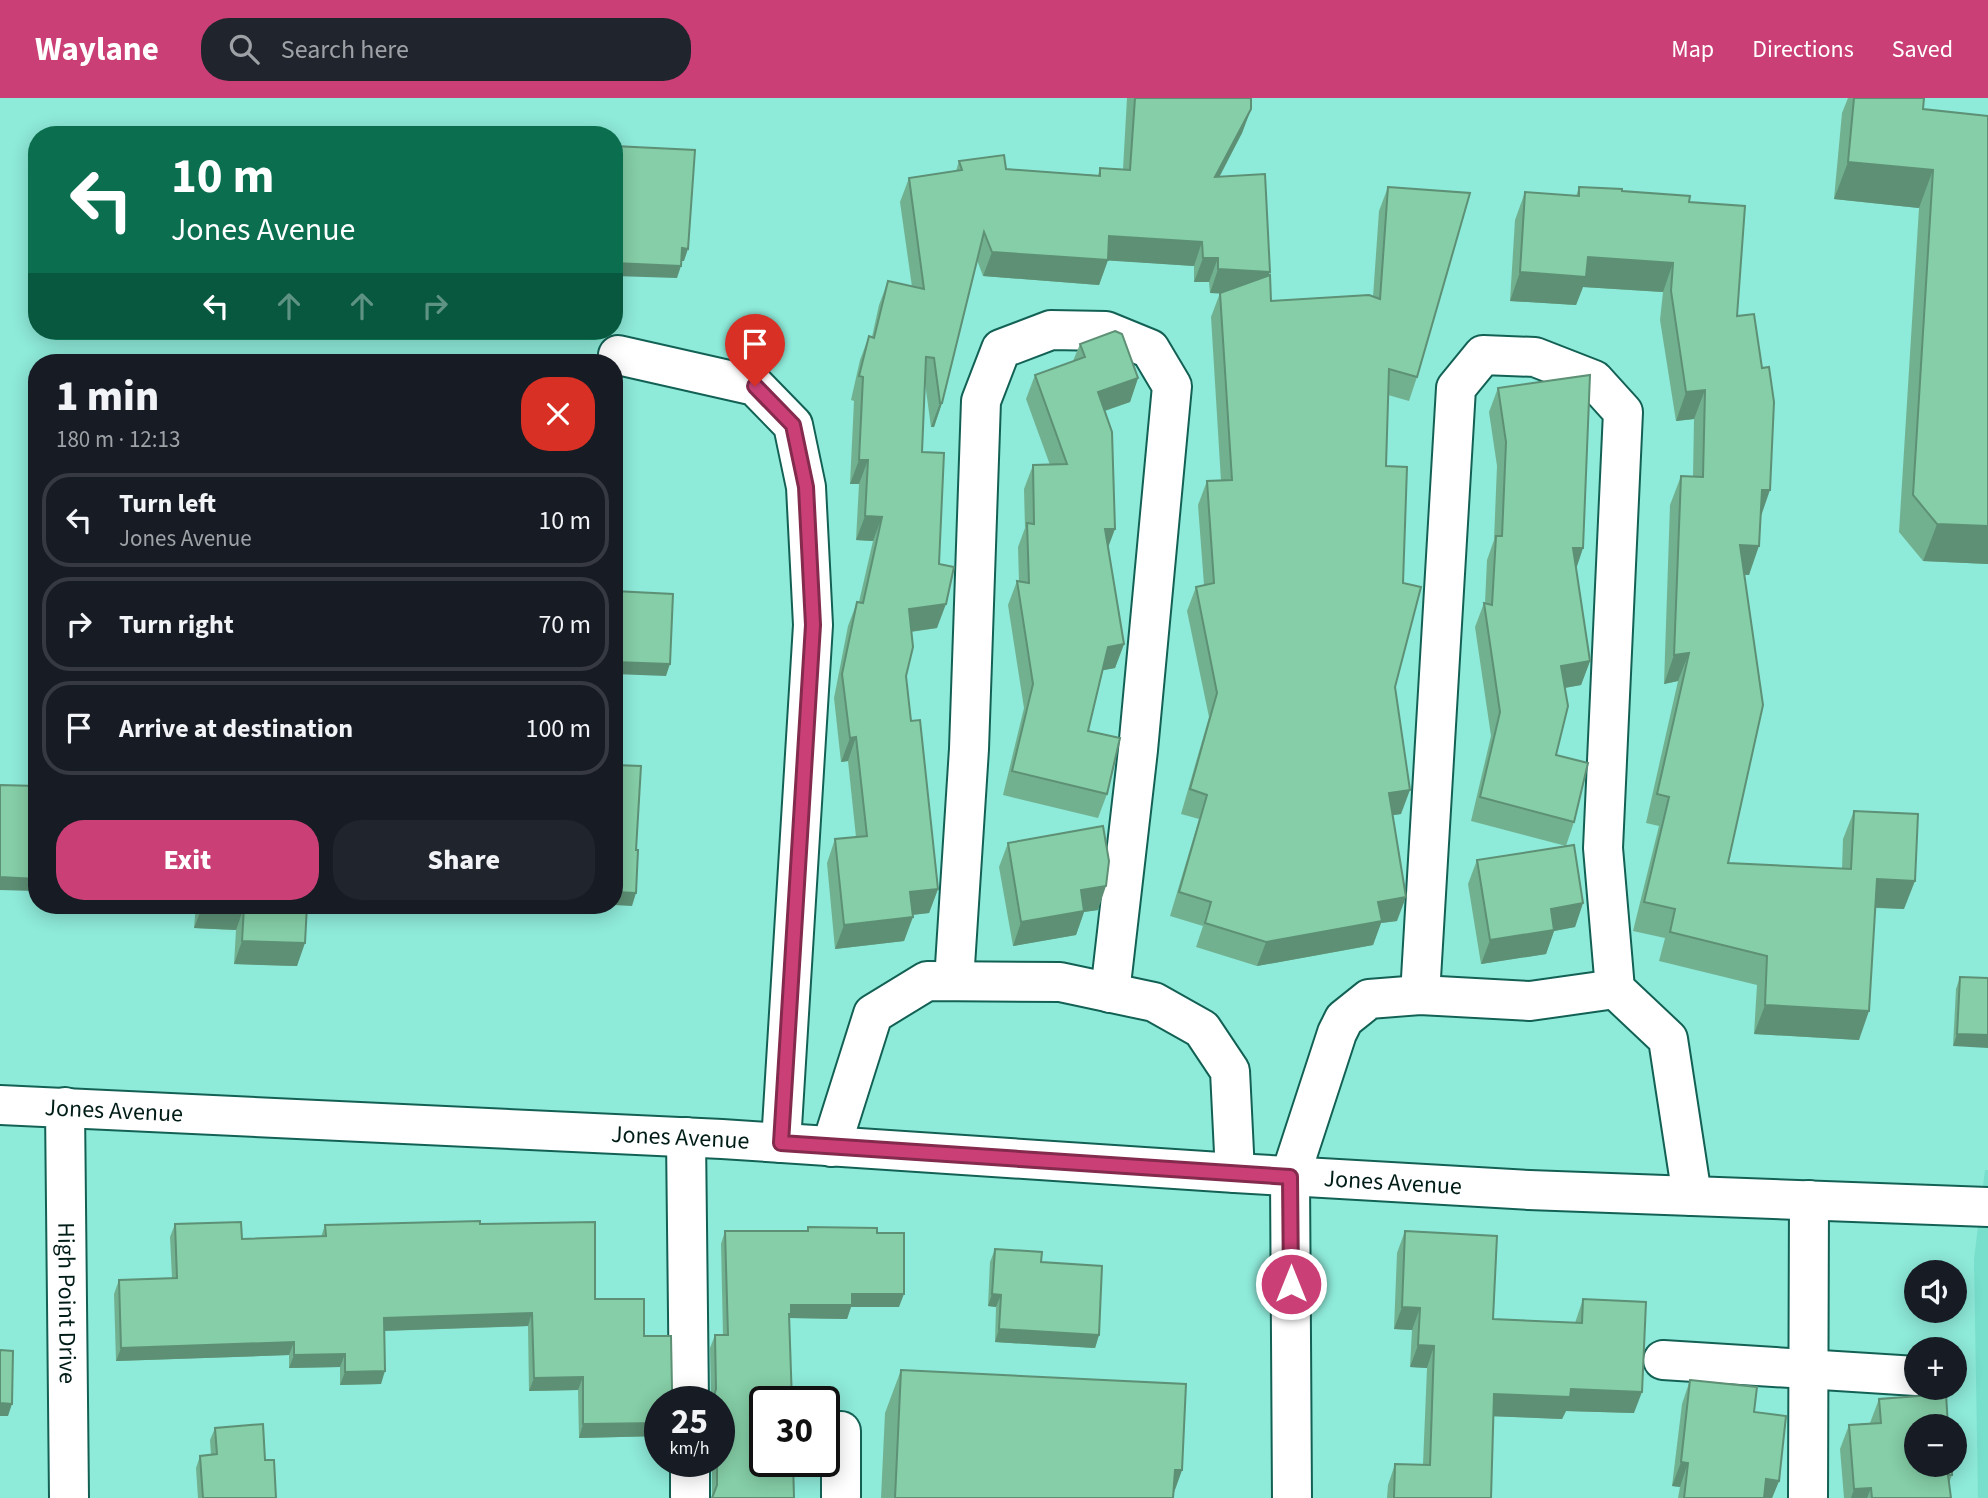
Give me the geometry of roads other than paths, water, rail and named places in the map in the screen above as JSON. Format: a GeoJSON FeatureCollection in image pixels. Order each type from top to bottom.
{"type":"FeatureCollection","features":[{"type":"Feature","properties":{"kind":"street"},"geometry":{"type":"LineString","coordinates":[[954,981],[969,749],[981,401],[1001,349],[1051,330],[1106,331],[1150,349],[1172,386],[1138,750],[1110,993]]}},
{"type":"Feature","properties":{"kind":"street"},"geometry":{"type":"LineString","coordinates":[[1420,995],[1456,388],[1483,355],[1535,358],[1594,380],[1623,412],[1603,848],[1615,989],[1668,1039],[1692,1196]]}},
{"type":"Feature","properties":{"kind":"street"},"geometry":{"type":"LineString","coordinates":[[623,356],[755,386],[793,425],[806,487],[813,625],[781,1143]]}},
{"type":"Feature","properties":{"kind":"street"},"geometry":{"type":"LineString","coordinates":[[831,1147],[873,1014],[927,981],[1060,982],[1154,1002],[1202,1029],[1230,1071],[1235,1174]]}},
{"type":"Feature","properties":{"kind":"street"},"geometry":{"type":"LineString","coordinates":[[1292,1498],[1290,1177],[1344,1019],[1369,999],[1420,995],[1530,1001],[1615,989]]}},
{"type":"Feature","properties":{"kind":"street","name":"Jones Avenue"},"geometry":{"type":"LineString","coordinates":[[0,1105],[781,1143],[1529,1191],[1988,1206]]}},
{"type":"Feature","properties":{"kind":"street","name":"High Point Drive"},"geometry":{"type":"LineString","coordinates":[[65,1107],[69,1498]]}},
{"type":"Feature","properties":{"kind":"street"},"geometry":{"type":"LineString","coordinates":[[686,1138],[689,1386]]}},
{"type":"Feature","properties":{"kind":"street"},"geometry":{"type":"LineString","coordinates":[[1808,1498],[1809,1200]]}},
{"type":"Feature","properties":{"kind":"street"},"geometry":{"type":"LineString","coordinates":[[1663,1360],[1904,1375]]}},
{"type":"Feature","properties":{"kind":"street"},"geometry":{"type":"LineString","coordinates":[[841,1431],[841,1498]]}},
{"type":"Feature","properties":{"kind":"street"},"geometry":{"type":"LineString","coordinates":[[690,1477],[690,1498]]}}]}
